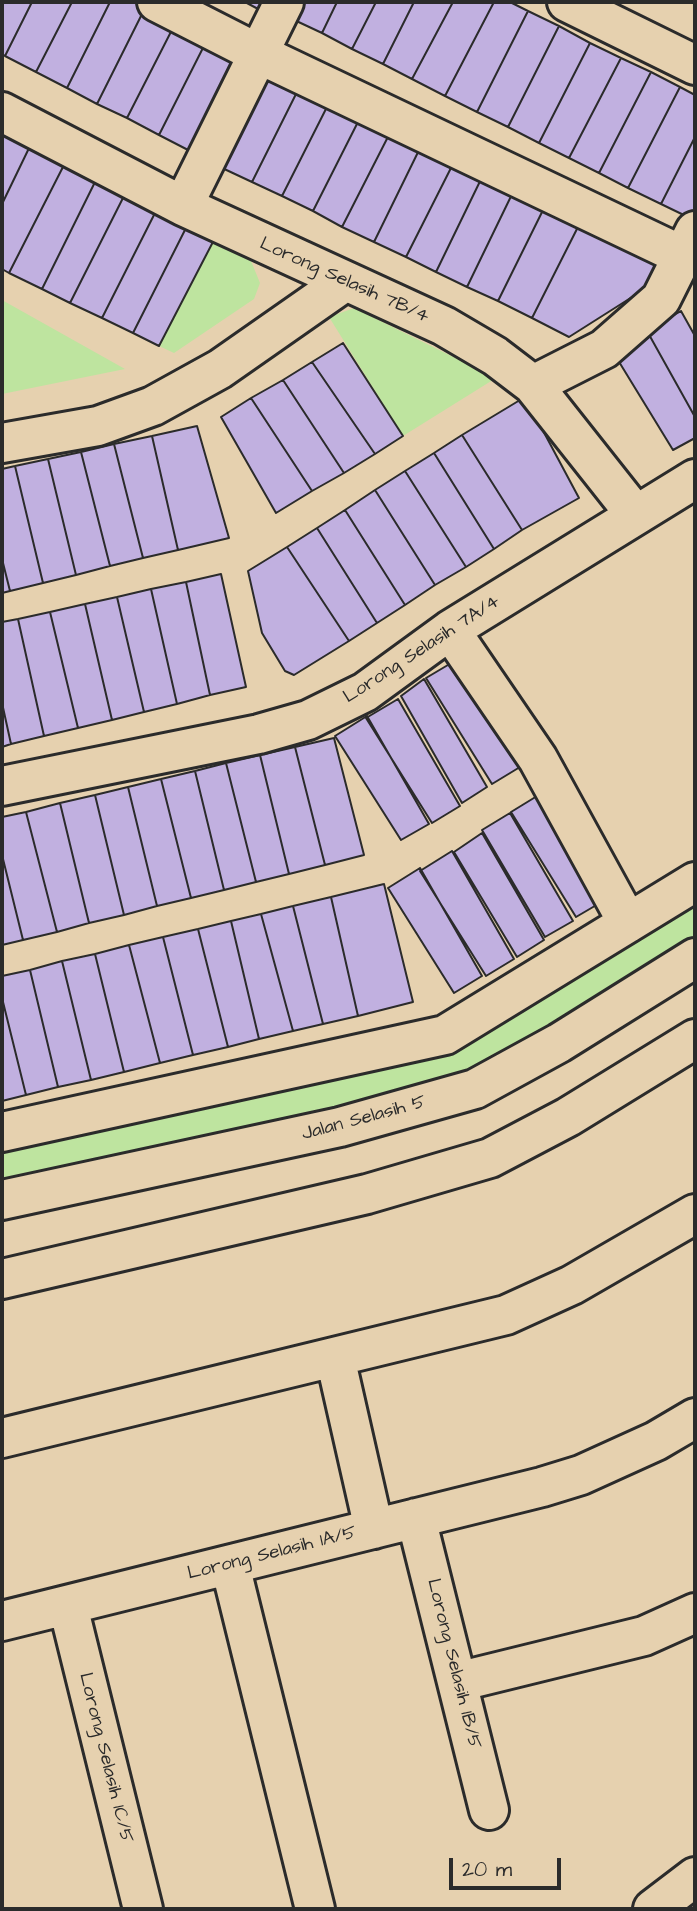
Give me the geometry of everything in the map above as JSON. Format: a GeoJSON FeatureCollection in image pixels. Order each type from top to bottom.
{"type":"FeatureCollection","features":[{"type":"Feature","properties":{"kind":"street"},"geometry":{"type":"LineString","coordinates":[[156,2],[259,54],[689,244],[661,299],[604,349],[533,385]]}},
{"type":"Feature","properties":{"kind":"street"},"geometry":{"type":"LineString","coordinates":[[183,206],[284,2]]}},
{"type":"Feature","properties":{"kind":"street"},"geometry":{"type":"LineString","coordinates":[[567,2],[695,65]]}},
{"type":"Feature","properties":{"kind":"street","name":"Lorong Selasih 7B/4"},"geometry":{"type":"LineString","coordinates":[[2,112],[183,206],[444,326],[495,356],[533,385],[635,514]]}},
{"type":"Feature","properties":{"kind":"street"},"geometry":{"type":"LineString","coordinates":[[2,443],[98,426],[153,406],[220,369],[344,282]]}},
{"type":"Feature","properties":{"kind":"street","name":"Lorong Selasih 7A/4"},"geometry":{"type":"LineString","coordinates":[[2,786],[260,734],[308,720],[365,692],[450,630],[695,479]]}},
{"type":"Feature","properties":{"kind":"street"},"geometry":{"type":"LineString","coordinates":[[450,630],[538,759],[628,923]]}},
{"type":"Feature","properties":{"kind":"street"},"geometry":{"type":"LineString","coordinates":[[2,1132],[445,1035],[695,882]]}},
{"type":"Feature","properties":{"kind":"street","name":"Jalan Selasih 5"},"geometry":{"type":"LineString","coordinates":[[2,1200],[340,1127],[475,1088],[559,1043],[695,958]]}},
{"type":"Feature","properties":{"kind":"street"},"geometry":{"type":"LineString","coordinates":[[2,1279],[367,1194],[490,1158],[568,1117],[695,1039]]}},
{"type":"Feature","properties":{"kind":"street"},"geometry":{"type":"LineString","coordinates":[[2,1438],[506,1315],[572,1285],[695,1214]]}},
{"type":"Feature","properties":{"kind":"street"},"geometry":{"type":"LineString","coordinates":[[335,1357],[373,1529]]}},
{"type":"Feature","properties":{"kind":"street","name":"Lorong Selasih 1A/5"},"geometry":{"type":"LineString","coordinates":[[2,1621],[542,1487],[581,1475],[656,1441],[695,1418]]}},
{"type":"Feature","properties":{"kind":"street","name":"Lorong Selasih 1B/5"},"geometry":{"type":"LineString","coordinates":[[416,1518],[489,1810]]}},
{"type":"Feature","properties":{"kind":"street"},"geometry":{"type":"LineString","coordinates":[[229,1565],[315,1909]]}},
{"type":"Feature","properties":{"kind":"street","name":"Lorong Selasih 1C/5"},"geometry":{"type":"LineString","coordinates":[[68,1606],[143,1909]]}},
{"type":"Feature","properties":{"kind":"street"},"geometry":{"type":"LineString","coordinates":[[457,1682],[644,1636],[695,1613]]}},
{"type":"Feature","properties":{"kind":"street"},"geometry":{"type":"LineString","coordinates":[[653,1909],[695,1877]]}},
{"type":"Feature","properties":{"kind":"green space"},"geometry":{"type":"Polygon","coordinates":[[[215,238],[249,256],[260,283],[254,299],[174,353],[159,346],[215,238]]]}},
{"type":"Feature","properties":{"kind":"green space"},"geometry":{"type":"Polygon","coordinates":[[[2,300],[125,369],[2,394],[2,300]]]}},
{"type":"Feature","properties":{"kind":"green space"},"geometry":{"type":"Polygon","coordinates":[[[354,308],[496,378],[403,436],[329,317],[354,308]]]}},
{"type":"Feature","properties":{"kind":"green space"},"geometry":{"type":"Polygon","coordinates":[[[695,882],[695,958],[475,1089],[2,1200],[2,1132],[445,1035],[695,882]]]}},
{"type":"Feature","properties":{"kind":"building"},"geometry":{"type":"Polygon","coordinates":[[[2,2],[32,2],[5,56],[2,54],[2,2]]]}},
{"type":"Feature","properties":{"kind":"building"},"geometry":{"type":"Polygon","coordinates":[[[32,2],[72,2],[36,72],[5,56],[32,2]]]}},
{"type":"Feature","properties":{"kind":"building"},"geometry":{"type":"Polygon","coordinates":[[[72,2],[110,2],[67,88],[36,72],[72,2]]]}},
{"type":"Feature","properties":{"kind":"building"},"geometry":{"type":"Polygon","coordinates":[[[110,2],[148,2],[97,104],[67,88],[110,2]]]}},
{"type":"Feature","properties":{"kind":"building"},"geometry":{"type":"Polygon","coordinates":[[[148,2],[178,18],[127,118],[97,104],[148,2]]]}},
{"type":"Feature","properties":{"kind":"building"},"geometry":{"type":"Polygon","coordinates":[[[245,2],[264,2],[260,10],[245,2]]]}},
{"type":"Feature","properties":{"kind":"building"},"geometry":{"type":"Polygon","coordinates":[[[298,2],[337,2],[322,33],[290,18],[298,2]]]}},
{"type":"Feature","properties":{"kind":"building"},"geometry":{"type":"Polygon","coordinates":[[[337,2],[376,2],[352,49],[322,33],[337,2]]]}},
{"type":"Feature","properties":{"kind":"building"},"geometry":{"type":"Polygon","coordinates":[[[376,2],[414,2],[383,64],[352,49],[376,2]]]}},
{"type":"Feature","properties":{"kind":"building"},"geometry":{"type":"Polygon","coordinates":[[[414,2],[453,2],[412,79],[383,64],[414,2]]]}},
{"type":"Feature","properties":{"kind":"building"},"geometry":{"type":"Polygon","coordinates":[[[453,2],[494,2],[445,96],[412,79],[453,2]]]}},
{"type":"Feature","properties":{"kind":"building"},"geometry":{"type":"Polygon","coordinates":[[[494,2],[510,2],[528,11],[477,112],[445,96],[494,2]]]}},
{"type":"Feature","properties":{"kind":"building"},"geometry":{"type":"Polygon","coordinates":[[[528,11],[559,26],[508,127],[477,112],[528,11]]]}},
{"type":"Feature","properties":{"kind":"building"},"geometry":{"type":"Polygon","coordinates":[[[178,18],[210,34],[159,135],[127,118],[178,18]]]}},
{"type":"Feature","properties":{"kind":"building"},"geometry":{"type":"Polygon","coordinates":[[[559,26],[590,43],[539,143],[508,127],[559,26]]]}},
{"type":"Feature","properties":{"kind":"building"},"geometry":{"type":"Polygon","coordinates":[[[210,34],[241,49],[190,151],[159,135],[210,34]]]}},
{"type":"Feature","properties":{"kind":"building"},"geometry":{"type":"Polygon","coordinates":[[[590,43],[621,58],[569,158],[539,143],[590,43]]]}},
{"type":"Feature","properties":{"kind":"building"},"geometry":{"type":"Polygon","coordinates":[[[621,58],[651,72],[599,173],[569,158],[621,58]]]}},
{"type":"Feature","properties":{"kind":"building"},"geometry":{"type":"Polygon","coordinates":[[[271,66],[302,82],[252,182],[220,167],[271,66]]]}},
{"type":"Feature","properties":{"kind":"building"},"geometry":{"type":"Polygon","coordinates":[[[651,72],[680,87],[628,188],[599,173],[651,72]]]}},
{"type":"Feature","properties":{"kind":"building"},"geometry":{"type":"Polygon","coordinates":[[[302,82],[332,97],[282,196],[252,182],[302,82]]]}},
{"type":"Feature","properties":{"kind":"building"},"geometry":{"type":"Polygon","coordinates":[[[680,87],[695,95],[695,137],[661,204],[628,188],[680,87]]]}},
{"type":"Feature","properties":{"kind":"building"},"geometry":{"type":"Polygon","coordinates":[[[332,97],[363,112],[313,211],[282,196],[332,97]]]}},
{"type":"Feature","properties":{"kind":"building"},"geometry":{"type":"Polygon","coordinates":[[[363,112],[393,127],[342,227],[313,211],[363,112]]]}},
{"type":"Feature","properties":{"kind":"building"},"geometry":{"type":"Polygon","coordinates":[[[393,127],[423,142],[374,242],[342,227],[393,127]]]}},
{"type":"Feature","properties":{"kind":"building"},"geometry":{"type":"Polygon","coordinates":[[[2,133],[31,144],[2,204],[2,133]]]}},
{"type":"Feature","properties":{"kind":"building"},"geometry":{"type":"Polygon","coordinates":[[[695,137],[695,212],[692,219],[661,204],[695,137]]]}},
{"type":"Feature","properties":{"kind":"building"},"geometry":{"type":"Polygon","coordinates":[[[423,142],[456,158],[406,257],[374,242],[423,142]]]}},
{"type":"Feature","properties":{"kind":"building"},"geometry":{"type":"Polygon","coordinates":[[[31,144],[66,161],[9,273],[2,269],[2,204],[31,144]]]}},
{"type":"Feature","properties":{"kind":"building"},"geometry":{"type":"Polygon","coordinates":[[[456,158],[485,171],[436,272],[406,257],[456,158]]]}},
{"type":"Feature","properties":{"kind":"building"},"geometry":{"type":"Polygon","coordinates":[[[66,161],[97,178],[42,289],[9,273],[66,161]]]}},
{"type":"Feature","properties":{"kind":"building"},"geometry":{"type":"Polygon","coordinates":[[[485,171],[516,186],[467,287],[436,272],[485,171]]]}},
{"type":"Feature","properties":{"kind":"building"},"geometry":{"type":"Polygon","coordinates":[[[97,178],[126,192],[70,303],[42,289],[97,178]]]}},
{"type":"Feature","properties":{"kind":"building"},"geometry":{"type":"Polygon","coordinates":[[[516,186],[548,200],[498,301],[467,287],[516,186]]]}},
{"type":"Feature","properties":{"kind":"building"},"geometry":{"type":"Polygon","coordinates":[[[126,192],[157,209],[102,318],[70,303],[126,192]]]}},
{"type":"Feature","properties":{"kind":"building"},"geometry":{"type":"Polygon","coordinates":[[[548,200],[583,217],[532,318],[498,301],[548,200]]]}},
{"type":"Feature","properties":{"kind":"building"},"geometry":{"type":"Polygon","coordinates":[[[157,209],[188,224],[133,333],[102,318],[157,209]]]}},
{"type":"Feature","properties":{"kind":"building"},"geometry":{"type":"Polygon","coordinates":[[[583,217],[673,256],[659,280],[569,337],[532,318],[583,217]]]}},
{"type":"Feature","properties":{"kind":"building"},"geometry":{"type":"Polygon","coordinates":[[[188,224],[215,238],[159,346],[133,333],[188,224]]]}},
{"type":"Feature","properties":{"kind":"building"},"geometry":{"type":"Polygon","coordinates":[[[681,311],[695,336],[695,417],[647,331],[681,311]]]}},
{"type":"Feature","properties":{"kind":"building"},"geometry":{"type":"Polygon","coordinates":[[[647,331],[695,417],[695,438],[673,450],[613,352],[647,331]]]}},
{"type":"Feature","properties":{"kind":"building"},"geometry":{"type":"Polygon","coordinates":[[[343,343],[403,436],[375,454],[312,362],[343,343]]]}},
{"type":"Feature","properties":{"kind":"building"},"geometry":{"type":"Polygon","coordinates":[[[312,362],[375,454],[344,473],[283,380],[312,362]]]}},
{"type":"Feature","properties":{"kind":"building"},"geometry":{"type":"Polygon","coordinates":[[[283,380],[344,473],[312,491],[251,398],[283,380]]]}},
{"type":"Feature","properties":{"kind":"building"},"geometry":{"type":"Polygon","coordinates":[[[525,397],[579,498],[522,530],[462,435],[525,397]]]}},
{"type":"Feature","properties":{"kind":"building"},"geometry":{"type":"Polygon","coordinates":[[[251,398],[312,491],[276,513],[221,417],[251,398]]]}},
{"type":"Feature","properties":{"kind":"building"},"geometry":{"type":"Polygon","coordinates":[[[197,426],[229,538],[178,550],[152,436],[197,426]]]}},
{"type":"Feature","properties":{"kind":"building"},"geometry":{"type":"Polygon","coordinates":[[[462,435],[522,530],[494,549],[434,453],[462,435]]]}},
{"type":"Feature","properties":{"kind":"building"},"geometry":{"type":"Polygon","coordinates":[[[152,436],[178,550],[143,558],[114,444],[152,436]]]}},
{"type":"Feature","properties":{"kind":"building"},"geometry":{"type":"Polygon","coordinates":[[[114,444],[143,558],[110,566],[81,452],[114,444]]]}},
{"type":"Feature","properties":{"kind":"building"},"geometry":{"type":"Polygon","coordinates":[[[81,452],[110,566],[76,575],[48,459],[81,452]]]}},
{"type":"Feature","properties":{"kind":"building"},"geometry":{"type":"Polygon","coordinates":[[[434,453],[494,549],[466,567],[405,471],[434,453]]]}},
{"type":"Feature","properties":{"kind":"building"},"geometry":{"type":"Polygon","coordinates":[[[48,459],[76,575],[43,583],[15,466],[48,459]]]}},
{"type":"Feature","properties":{"kind":"building"},"geometry":{"type":"Polygon","coordinates":[[[15,466],[43,583],[10,591],[2,559],[2,469],[15,466]]]}},
{"type":"Feature","properties":{"kind":"building"},"geometry":{"type":"Polygon","coordinates":[[[405,471],[466,567],[435,585],[375,490],[405,471]]]}},
{"type":"Feature","properties":{"kind":"building"},"geometry":{"type":"Polygon","coordinates":[[[375,490],[435,585],[405,605],[345,510],[375,490]]]}},
{"type":"Feature","properties":{"kind":"building"},"geometry":{"type":"Polygon","coordinates":[[[345,510],[405,605],[377,623],[317,528],[345,510]]]}},
{"type":"Feature","properties":{"kind":"building"},"geometry":{"type":"Polygon","coordinates":[[[317,528],[377,623],[349,641],[287,547],[317,528]]]}},
{"type":"Feature","properties":{"kind":"building"},"geometry":{"type":"Polygon","coordinates":[[[287,547],[349,641],[294,675],[285,671],[262,633],[248,571],[287,547]]]}},
{"type":"Feature","properties":{"kind":"building"},"geometry":{"type":"Polygon","coordinates":[[[2,559],[10,591],[2,593],[2,559]]]}},
{"type":"Feature","properties":{"kind":"building"},"geometry":{"type":"Polygon","coordinates":[[[221,574],[246,687],[210,695],[186,582],[221,574]]]}},
{"type":"Feature","properties":{"kind":"building"},"geometry":{"type":"Polygon","coordinates":[[[186,582],[210,695],[177,704],[151,589],[186,582]]]}},
{"type":"Feature","properties":{"kind":"building"},"geometry":{"type":"Polygon","coordinates":[[[151,589],[177,704],[144,712],[117,597],[151,589]]]}},
{"type":"Feature","properties":{"kind":"building"},"geometry":{"type":"Polygon","coordinates":[[[117,597],[144,712],[112,720],[85,604],[117,597]]]}},
{"type":"Feature","properties":{"kind":"building"},"geometry":{"type":"Polygon","coordinates":[[[85,604],[112,720],[78,728],[50,612],[85,604]]]}},
{"type":"Feature","properties":{"kind":"building"},"geometry":{"type":"Polygon","coordinates":[[[50,612],[78,728],[44,736],[18,619],[50,612]]]}},
{"type":"Feature","properties":{"kind":"building"},"geometry":{"type":"Polygon","coordinates":[[[18,619],[44,736],[11,744],[2,703],[2,622],[18,619]]]}},
{"type":"Feature","properties":{"kind":"building"},"geometry":{"type":"Polygon","coordinates":[[[458,659],[520,767],[492,784],[426,678],[458,659]]]}},
{"type":"Feature","properties":{"kind":"building"},"geometry":{"type":"Polygon","coordinates":[[[424,679],[487,787],[462,803],[401,696],[424,679]]]}},
{"type":"Feature","properties":{"kind":"building"},"geometry":{"type":"Polygon","coordinates":[[[398,699],[460,806],[432,823],[366,718],[398,699]]]}},
{"type":"Feature","properties":{"kind":"building"},"geometry":{"type":"Polygon","coordinates":[[[2,703],[11,744],[2,747],[2,703]]]}},
{"type":"Feature","properties":{"kind":"building"},"geometry":{"type":"Polygon","coordinates":[[[367,716],[429,824],[401,840],[335,736],[367,716]]]}},
{"type":"Feature","properties":{"kind":"building"},"geometry":{"type":"Polygon","coordinates":[[[334,738],[364,855],[325,865],[295,747],[334,738]]]}},
{"type":"Feature","properties":{"kind":"building"},"geometry":{"type":"Polygon","coordinates":[[[295,747],[325,865],[289,874],[260,755],[295,747]]]}},
{"type":"Feature","properties":{"kind":"building"},"geometry":{"type":"Polygon","coordinates":[[[260,755],[289,874],[256,882],[226,763],[260,755]]]}},
{"type":"Feature","properties":{"kind":"building"},"geometry":{"type":"Polygon","coordinates":[[[226,763],[256,882],[224,890],[195,771],[226,763]]]}},
{"type":"Feature","properties":{"kind":"building"},"geometry":{"type":"Polygon","coordinates":[[[195,771],[224,890],[191,898],[161,779],[195,771]]]}},
{"type":"Feature","properties":{"kind":"building"},"geometry":{"type":"Polygon","coordinates":[[[161,779],[191,898],[157,906],[128,787],[161,779]]]}},
{"type":"Feature","properties":{"kind":"building"},"geometry":{"type":"Polygon","coordinates":[[[128,787],[157,906],[124,915],[95,795],[128,787]]]}},
{"type":"Feature","properties":{"kind":"building"},"geometry":{"type":"Polygon","coordinates":[[[542,793],[605,900],[576,917],[511,812],[542,793]]]}},
{"type":"Feature","properties":{"kind":"building"},"geometry":{"type":"Polygon","coordinates":[[[95,795],[124,915],[89,923],[60,803],[95,795]]]}},
{"type":"Feature","properties":{"kind":"building"},"geometry":{"type":"Polygon","coordinates":[[[60,803],[89,923],[57,932],[26,812],[60,803]]]}},
{"type":"Feature","properties":{"kind":"building"},"geometry":{"type":"Polygon","coordinates":[[[26,812],[57,932],[23,940],[2,855],[2,817],[26,812]]]}},
{"type":"Feature","properties":{"kind":"building"},"geometry":{"type":"Polygon","coordinates":[[[510,813],[573,921],[545,937],[482,830],[510,813]]]}},
{"type":"Feature","properties":{"kind":"building"},"geometry":{"type":"Polygon","coordinates":[[[482,833],[544,940],[517,957],[454,852],[482,833]]]}},
{"type":"Feature","properties":{"kind":"building"},"geometry":{"type":"Polygon","coordinates":[[[452,851],[514,959],[486,976],[420,871],[452,851]]]}},
{"type":"Feature","properties":{"kind":"building"},"geometry":{"type":"Polygon","coordinates":[[[2,855],[23,940],[2,945],[2,855]]]}},
{"type":"Feature","properties":{"kind":"building"},"geometry":{"type":"Polygon","coordinates":[[[420,868],[482,976],[454,993],[388,888],[420,868]]]}},
{"type":"Feature","properties":{"kind":"building"},"geometry":{"type":"Polygon","coordinates":[[[384,884],[413,1002],[358,1016],[331,897],[384,884]]]}},
{"type":"Feature","properties":{"kind":"building"},"geometry":{"type":"Polygon","coordinates":[[[331,897],[358,1016],[323,1024],[293,906],[331,897]]]}},
{"type":"Feature","properties":{"kind":"building"},"geometry":{"type":"Polygon","coordinates":[[[293,906],[323,1024],[293,1031],[261,914],[293,906]]]}},
{"type":"Feature","properties":{"kind":"building"},"geometry":{"type":"Polygon","coordinates":[[[261,914],[293,1031],[259,1039],[231,921],[261,914]]]}},
{"type":"Feature","properties":{"kind":"building"},"geometry":{"type":"Polygon","coordinates":[[[231,921],[259,1039],[228,1047],[198,929],[231,921]]]}},
{"type":"Feature","properties":{"kind":"building"},"geometry":{"type":"Polygon","coordinates":[[[198,929],[228,1047],[193,1055],[163,937],[198,929]]]}},
{"type":"Feature","properties":{"kind":"building"},"geometry":{"type":"Polygon","coordinates":[[[163,937],[193,1055],[160,1063],[129,945],[163,937]]]}},
{"type":"Feature","properties":{"kind":"building"},"geometry":{"type":"Polygon","coordinates":[[[129,945],[160,1063],[124,1072],[95,954],[129,945]]]}},
{"type":"Feature","properties":{"kind":"building"},"geometry":{"type":"Polygon","coordinates":[[[95,954],[124,1072],[91,1080],[62,961],[95,954]]]}},
{"type":"Feature","properties":{"kind":"building"},"geometry":{"type":"Polygon","coordinates":[[[62,961],[91,1080],[58,1087],[30,970],[62,961]]]}},
{"type":"Feature","properties":{"kind":"building"},"geometry":{"type":"Polygon","coordinates":[[[30,970],[58,1087],[26,1095],[2,998],[2,976],[30,970]]]}},
{"type":"Feature","properties":{"kind":"building"},"geometry":{"type":"Polygon","coordinates":[[[2,998],[26,1095],[2,1101],[2,998]]]}}]}
